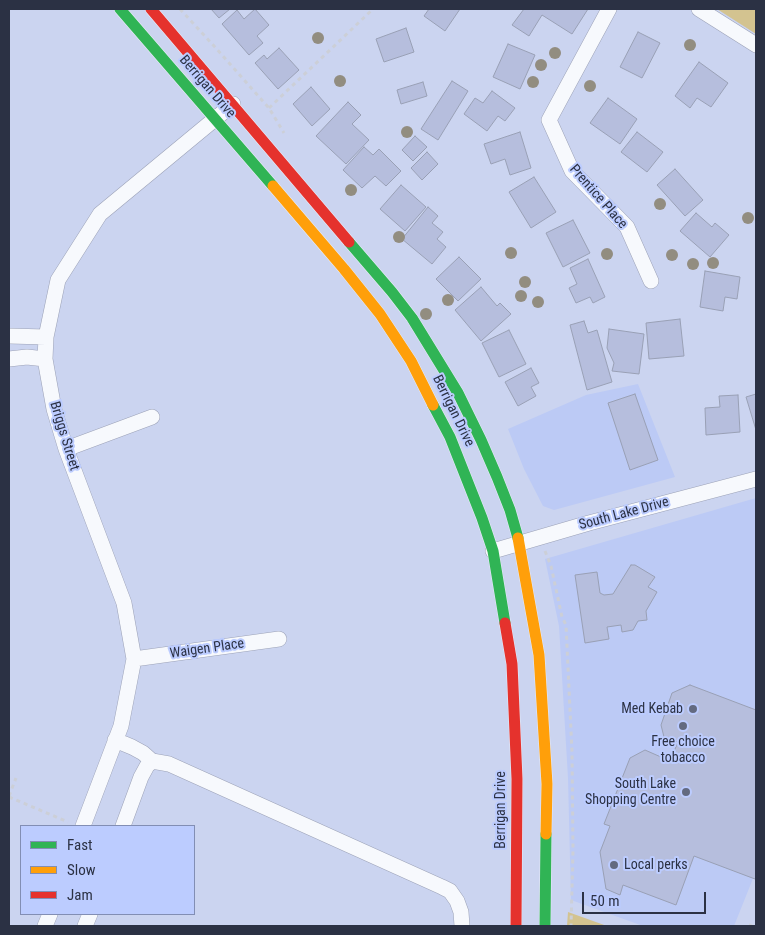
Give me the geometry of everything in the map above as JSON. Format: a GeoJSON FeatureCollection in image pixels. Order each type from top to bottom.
{"type":"FeatureCollection","features":[{"type":"Feature","properties":{"kind":"main road","name":"Berrigan Drive"},"geometry":{"type":"LineString","coordinates":[[120,9],[344,269],[380,314],[411,361],[450,437],[493,551],[512,664],[517,779],[531,880],[545,926]]}},
{"type":"Feature","properties":{"kind":"main road","name":"Berrigan Drive"},"geometry":{"type":"LineString","coordinates":[[151,9],[412,318],[458,393],[497,477],[510,510],[519,543],[539,655],[547,784],[531,880],[516,926]]}},
{"type":"Feature","properties":{"kind":"street","name":"Prentice Place"},"geometry":{"type":"LineString","coordinates":[[609,9],[549,120],[572,171],[627,227],[651,281]]}},
{"type":"Feature","properties":{"kind":"street"},"geometry":{"type":"LineString","coordinates":[[699,9],[756,45]]}},
{"type":"Feature","properties":{"kind":"street","name":"Briggs Street"},"geometry":{"type":"LineString","coordinates":[[76,824],[121,726],[134,659],[124,603],[66,449],[54,408],[45,359],[46,336],[58,280],[100,214],[233,104]]}},
{"type":"Feature","properties":{"kind":"street"},"geometry":{"type":"LineString","coordinates":[[9,336],[46,336]]}},
{"type":"Feature","properties":{"kind":"street"},"geometry":{"type":"LineString","coordinates":[[9,359],[27,357],[45,359]]}},
{"type":"Feature","properties":{"kind":"street"},"geometry":{"type":"LineString","coordinates":[[66,449],[152,417]]}},
{"type":"Feature","properties":{"kind":"street","name":"South Lake Drive"},"geometry":{"type":"LineString","coordinates":[[493,551],[756,479]]}},
{"type":"Feature","properties":{"kind":"street","name":"Waigen Place"},"geometry":{"type":"LineString","coordinates":[[134,659],[279,639]]}},
{"type":"Feature","properties":{"kind":"street"},"geometry":{"type":"LineString","coordinates":[[115,740],[143,753],[152,761],[168,764],[442,887],[450,892],[458,901],[462,926]]}},
{"type":"Feature","properties":{"kind":"street"},"geometry":{"type":"LineString","coordinates":[[123,825],[141,777],[152,761]]}},
{"type":"Feature","properties":{"kind":"path"},"geometry":{"type":"LineString","coordinates":[[269,108],[374,9]]}},
{"type":"Feature","properties":{"kind":"path"},"geometry":{"type":"LineString","coordinates":[[546,556],[552,566],[562,617],[566,625],[572,752],[573,883],[571,926]]}},
{"type":"Feature","properties":{"kind":"path"},"geometry":{"type":"LineString","coordinates":[[16,778],[9,797],[76,824]]}},
{"type":"Feature","properties":{"kind":"shaded area"},"geometry":{"type":"Polygon","coordinates":[[[717,9],[756,9],[756,34],[717,9]]]}},
{"type":"Feature","properties":{"kind":"shaded area"},"geometry":{"type":"Polygon","coordinates":[[[638,384],[675,477],[554,510],[543,506],[524,469],[508,429],[586,395],[638,384]]]}},
{"type":"Feature","properties":{"kind":"shaded area"},"geometry":{"type":"Polygon","coordinates":[[[756,498],[756,871],[734,926],[643,926],[571,900],[568,778],[559,626],[545,559],[756,498]]]}},
{"type":"Feature","properties":{"kind":"shaded area"},"geometry":{"type":"Polygon","coordinates":[[[568,912],[607,926],[567,926],[568,912]]]}},
{"type":"Feature","properties":{"kind":"building"},"geometry":{"type":"Polygon","coordinates":[[[211,9],[230,9],[219,18],[211,9]]]}},
{"type":"Feature","properties":{"kind":"building"},"geometry":{"type":"Polygon","coordinates":[[[255,9],[269,25],[257,36],[263,43],[249,55],[222,24],[237,10],[244,19],[255,9]]]}},
{"type":"Feature","properties":{"kind":"building"},"geometry":{"type":"Polygon","coordinates":[[[429,9],[460,9],[445,31],[424,16],[429,9]]]}},
{"type":"Feature","properties":{"kind":"building"},"geometry":{"type":"Polygon","coordinates":[[[524,9],[588,9],[572,34],[542,15],[529,36],[512,25],[524,9]]]}},
{"type":"Feature","properties":{"kind":"building"},"geometry":{"type":"Polygon","coordinates":[[[406,28],[414,52],[384,62],[376,39],[406,28]]]}},
{"type":"Feature","properties":{"kind":"building"},"geometry":{"type":"Polygon","coordinates":[[[638,32],[660,43],[642,78],[620,67],[638,32]]]}},
{"type":"Feature","properties":{"kind":"building"},"geometry":{"type":"Polygon","coordinates":[[[508,44],[535,55],[520,89],[493,77],[508,44]]]}},
{"type":"Feature","properties":{"kind":"building"},"geometry":{"type":"Polygon","coordinates":[[[279,48],[299,70],[278,89],[255,63],[264,55],[267,59],[279,48]]]}},
{"type":"Feature","properties":{"kind":"building"},"geometry":{"type":"Polygon","coordinates":[[[699,62],[728,83],[711,107],[697,98],[690,108],[675,96],[699,62]]]}},
{"type":"Feature","properties":{"kind":"building"},"geometry":{"type":"Polygon","coordinates":[[[452,81],[468,91],[438,140],[421,129],[452,81]]]}},
{"type":"Feature","properties":{"kind":"building"},"geometry":{"type":"Polygon","coordinates":[[[423,82],[427,96],[401,104],[397,90],[423,82]]]}},
{"type":"Feature","properties":{"kind":"building"},"geometry":{"type":"Polygon","coordinates":[[[311,87],[330,109],[312,126],[293,104],[311,87]]]}},
{"type":"Feature","properties":{"kind":"building"},"geometry":{"type":"Polygon","coordinates":[[[492,91],[515,108],[505,121],[498,116],[487,131],[464,114],[475,98],[483,103],[492,91]]]}},
{"type":"Feature","properties":{"kind":"building"},"geometry":{"type":"Polygon","coordinates":[[[608,98],[637,119],[620,144],[590,123],[608,98]]]}},
{"type":"Feature","properties":{"kind":"building"},"geometry":{"type":"Polygon","coordinates":[[[348,102],[361,115],[352,124],[369,140],[346,164],[316,136],[348,102]]]}},
{"type":"Feature","properties":{"kind":"building"},"geometry":{"type":"Polygon","coordinates":[[[520,132],[531,168],[510,175],[505,159],[491,164],[484,144],[520,132]]]}},
{"type":"Feature","properties":{"kind":"building"},"geometry":{"type":"Polygon","coordinates":[[[637,132],[663,152],[647,172],[621,152],[637,132]]]}},
{"type":"Feature","properties":{"kind":"building"},"geometry":{"type":"Polygon","coordinates":[[[415,136],[427,147],[413,161],[402,150],[415,136]]]}},
{"type":"Feature","properties":{"kind":"building"},"geometry":{"type":"Polygon","coordinates":[[[364,147],[373,155],[379,149],[401,171],[386,186],[375,176],[362,188],[343,170],[364,147]]]}},
{"type":"Feature","properties":{"kind":"building"},"geometry":{"type":"Polygon","coordinates":[[[427,152],[438,164],[422,180],[411,168],[427,152]]]}},
{"type":"Feature","properties":{"kind":"building"},"geometry":{"type":"Polygon","coordinates":[[[675,169],[703,200],[685,216],[657,185],[675,169]]]}},
{"type":"Feature","properties":{"kind":"building"},"geometry":{"type":"Polygon","coordinates":[[[534,177],[556,212],[531,228],[509,192],[534,177]]]}},
{"type":"Feature","properties":{"kind":"building"},"geometry":{"type":"Polygon","coordinates":[[[401,185],[426,207],[405,231],[380,209],[401,185]]]}},
{"type":"Feature","properties":{"kind":"building"},"geometry":{"type":"Polygon","coordinates":[[[428,207],[438,216],[432,223],[443,232],[437,239],[446,247],[432,264],[402,239],[428,207]]]}},
{"type":"Feature","properties":{"kind":"building"},"geometry":{"type":"Polygon","coordinates":[[[696,213],[712,227],[715,223],[729,235],[710,257],[680,231],[696,213]]]}},
{"type":"Feature","properties":{"kind":"building"},"geometry":{"type":"Polygon","coordinates":[[[573,220],[590,253],[563,267],[546,233],[573,220]]]}},
{"type":"Feature","properties":{"kind":"building"},"geometry":{"type":"Polygon","coordinates":[[[459,257],[481,279],[458,301],[436,279],[459,257]]]}},
{"type":"Feature","properties":{"kind":"building"},"geometry":{"type":"Polygon","coordinates":[[[588,259],[605,297],[593,303],[590,297],[576,303],[569,288],[577,284],[570,268],[588,259]]]}},
{"type":"Feature","properties":{"kind":"building"},"geometry":{"type":"Polygon","coordinates":[[[705,271],[740,277],[737,299],[725,297],[723,311],[700,307],[705,271]]]}},
{"type":"Feature","properties":{"kind":"building"},"geometry":{"type":"Polygon","coordinates":[[[481,287],[497,306],[500,303],[511,314],[481,341],[455,310],[481,287]]]}},
{"type":"Feature","properties":{"kind":"building"},"geometry":{"type":"Polygon","coordinates":[[[680,319],[684,356],[649,359],[646,323],[680,319]]]}},
{"type":"Feature","properties":{"kind":"building"},"geometry":{"type":"Polygon","coordinates":[[[584,321],[588,333],[597,330],[612,382],[587,390],[570,325],[584,321]]]}},
{"type":"Feature","properties":{"kind":"building"},"geometry":{"type":"Polygon","coordinates":[[[609,329],[644,334],[639,374],[612,371],[614,363],[607,348],[609,329]]]}},
{"type":"Feature","properties":{"kind":"building"},"geometry":{"type":"Polygon","coordinates":[[[509,330],[526,364],[499,377],[482,343],[509,330]]]}},
{"type":"Feature","properties":{"kind":"building"},"geometry":{"type":"Polygon","coordinates":[[[531,368],[539,383],[531,387],[536,396],[518,406],[505,382],[531,368]]]}},
{"type":"Feature","properties":{"kind":"building"},"geometry":{"type":"Polygon","coordinates":[[[635,394],[658,460],[630,470],[608,403],[635,394]]]}},
{"type":"Feature","properties":{"kind":"building"},"geometry":{"type":"Polygon","coordinates":[[[756,394],[756,430],[746,397],[756,394]]]}},
{"type":"Feature","properties":{"kind":"building"},"geometry":{"type":"Polygon","coordinates":[[[738,395],[740,432],[706,435],[705,408],[720,407],[719,396],[738,395]]]}},
{"type":"Feature","properties":{"kind":"building"},"geometry":{"type":"Polygon","coordinates":[[[631,565],[635,565],[655,577],[648,587],[657,592],[646,611],[647,620],[638,621],[633,630],[622,632],[621,625],[607,627],[609,639],[585,643],[575,575],[597,572],[600,593],[604,595],[613,594],[631,565]]]}},
{"type":"Feature","properties":{"kind":"building","name":"South Lake Shopping Centre"},"geometry":{"type":"Polygon","coordinates":[[[690,685],[756,710],[755,879],[694,856],[676,905],[623,885],[620,895],[606,889],[600,852],[610,826],[604,824],[630,758],[645,750],[670,761],[678,742],[664,737],[661,725],[672,693],[690,685]]]}},
{"type":"Feature","properties":{"kind":"traffic: fast"},"geometry":{"type":"LineString","coordinates":[[120,9],[273,186]]}},
{"type":"Feature","properties":{"kind":"traffic: fast"},"geometry":{"type":"LineString","coordinates":[[349,242],[412,318],[458,393],[497,477],[510,510],[518,538]]}},
{"type":"Feature","properties":{"kind":"traffic: fast"},"geometry":{"type":"LineString","coordinates":[[433,405],[450,437],[493,551],[505,623]]}},
{"type":"Feature","properties":{"kind":"traffic: fast"},"geometry":{"type":"LineString","coordinates":[[545,926],[546,834]]}},
{"type":"Feature","properties":{"kind":"traffic: slow"},"geometry":{"type":"LineString","coordinates":[[273,186],[380,314],[411,361],[433,405]]}},
{"type":"Feature","properties":{"kind":"traffic: slow"},"geometry":{"type":"LineString","coordinates":[[518,538],[539,655],[547,784],[546,834]]}},
{"type":"Feature","properties":{"kind":"traffic: jam"},"geometry":{"type":"LineString","coordinates":[[151,9],[349,242]]}},
{"type":"Feature","properties":{"kind":"traffic: jam"},"geometry":{"type":"LineString","coordinates":[[505,623],[512,664],[517,779],[516,926]]}},
{"type":"Feature","properties":{"kind":"place","name":"Med Kebab"},"geometry":{"type":"Point","coordinates":[693,709]}},
{"type":"Feature","properties":{"kind":"place","name":"Free choice tobacco"},"geometry":{"type":"Point","coordinates":[683,726]}},
{"type":"Feature","properties":{"kind":"place","name":"South Lake Shopping Centre"},"geometry":{"type":"Point","coordinates":[686,792]}},
{"type":"Feature","properties":{"kind":"place","name":"Local perks"},"geometry":{"type":"Point","coordinates":[614,865]}}]}
